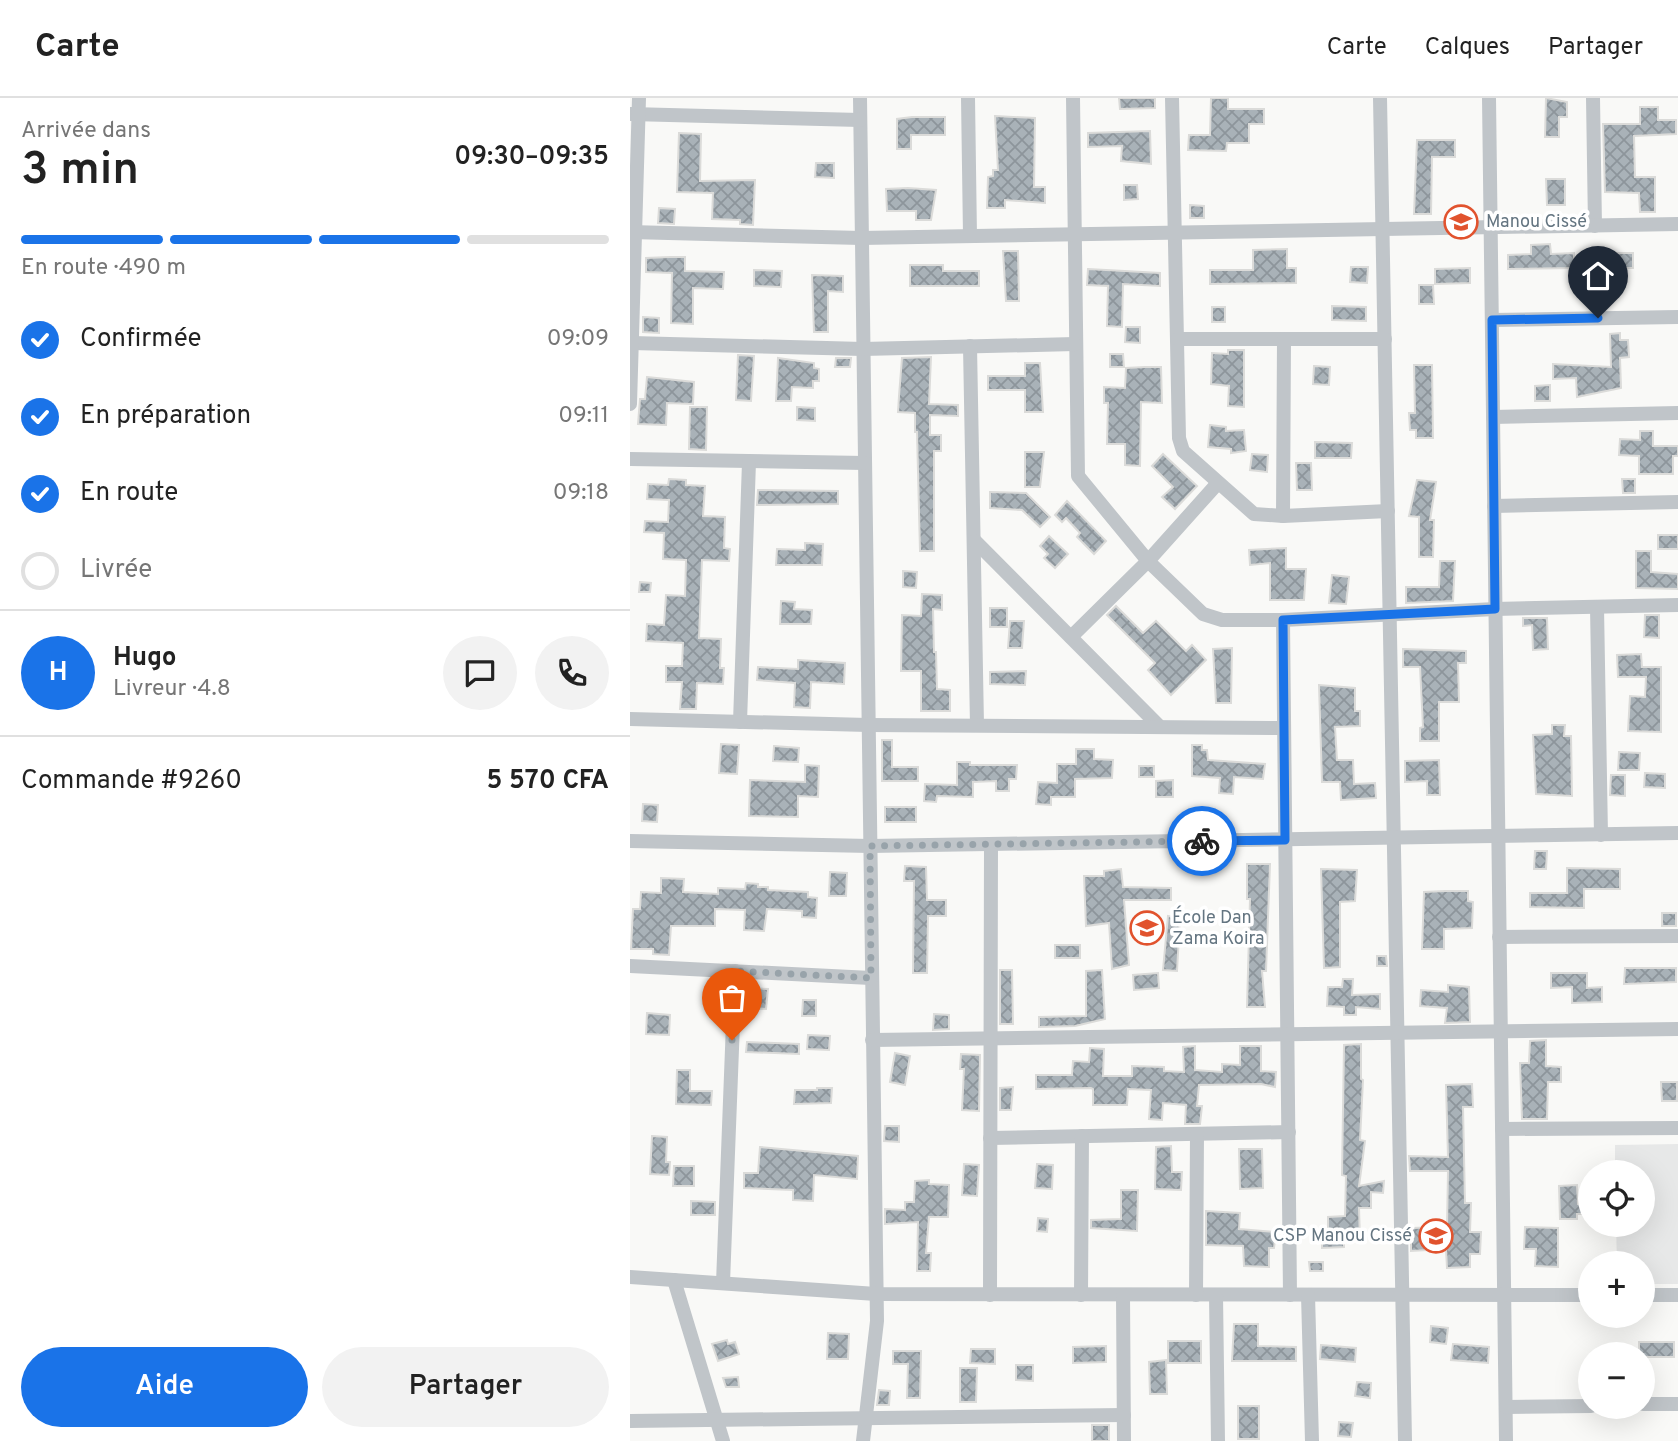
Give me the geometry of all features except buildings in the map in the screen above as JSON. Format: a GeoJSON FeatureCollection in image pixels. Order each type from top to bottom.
{"type":"FeatureCollection","features":[{"type":"Feature","properties":{"kind":"street"},"geometry":{"type":"LineString","coordinates":[[630,404],[634,114],[639,98]]}},
{"type":"Feature","properties":{"kind":"street"},"geometry":{"type":"LineString","coordinates":[[860,98],[876,1294],[875,1349],[863,1441]]}},
{"type":"Feature","properties":{"kind":"street"},"geometry":{"type":"LineString","coordinates":[[968,98],[970,236]]}},
{"type":"Feature","properties":{"kind":"street"},"geometry":{"type":"LineString","coordinates":[[1073,98],[1078,476],[1148,561],[1203,614],[1213,618],[1283,620],[1495,609],[1678,605]]}},
{"type":"Feature","properties":{"kind":"street"},"geometry":{"type":"LineString","coordinates":[[1172,98],[1180,445],[1217,484],[1254,514],[1283,516],[1388,511]]}},
{"type":"Feature","properties":{"kind":"street"},"geometry":{"type":"LineString","coordinates":[[1380,98],[1405,1441]]}},
{"type":"Feature","properties":{"kind":"street"},"geometry":{"type":"LineString","coordinates":[[1489,98],[1506,1441]]}},
{"type":"Feature","properties":{"kind":"street"},"geometry":{"type":"LineString","coordinates":[[1593,98],[1595,226]]}},
{"type":"Feature","properties":{"kind":"street"},"geometry":{"type":"LineString","coordinates":[[634,114],[860,120]]}},
{"type":"Feature","properties":{"kind":"street"},"geometry":{"type":"LineString","coordinates":[[632,232],[862,237],[1678,224]]}},
{"type":"Feature","properties":{"kind":"street"},"geometry":{"type":"LineString","coordinates":[[1492,320],[1678,317]]}},
{"type":"Feature","properties":{"kind":"street"},"geometry":{"type":"LineString","coordinates":[[1178,339],[1385,339]]}},
{"type":"Feature","properties":{"kind":"street"},"geometry":{"type":"LineString","coordinates":[[1283,516],[1284,339]]}},
{"type":"Feature","properties":{"kind":"street"},"geometry":{"type":"LineString","coordinates":[[632,343],[863,349],[1075,344]]}},
{"type":"Feature","properties":{"kind":"street"},"geometry":{"type":"LineString","coordinates":[[970,346],[977,725]]}},
{"type":"Feature","properties":{"kind":"street"},"geometry":{"type":"LineString","coordinates":[[1493,417],[1678,413]]}},
{"type":"Feature","properties":{"kind":"street"},"geometry":{"type":"LineString","coordinates":[[630,459],[864,463]]}},
{"type":"Feature","properties":{"kind":"street"},"geometry":{"type":"LineString","coordinates":[[740,722],[749,462]]}},
{"type":"Feature","properties":{"kind":"street"},"geometry":{"type":"LineString","coordinates":[[1071,637],[1148,561],[1217,484]]}},
{"type":"Feature","properties":{"kind":"street"},"geometry":{"type":"LineString","coordinates":[[1494,506],[1678,502]]}},
{"type":"Feature","properties":{"kind":"street"},"geometry":{"type":"LineString","coordinates":[[975,541],[1158,725]]}},
{"type":"Feature","properties":{"kind":"street"},"geometry":{"type":"LineString","coordinates":[[1597,607],[1601,835]]}},
{"type":"Feature","properties":{"kind":"street"},"geometry":{"type":"LineString","coordinates":[[1283,620],[1290,1295]]}},
{"type":"Feature","properties":{"kind":"street"},"geometry":{"type":"LineString","coordinates":[[630,719],[868,726],[1158,725],[1284,728]]}},
{"type":"Feature","properties":{"kind":"street"},"geometry":{"type":"LineString","coordinates":[[630,841],[870,846],[1678,833]]}},
{"type":"Feature","properties":{"kind":"street"},"geometry":{"type":"LineString","coordinates":[[990,1295],[991,844]]}},
{"type":"Feature","properties":{"kind":"street"},"geometry":{"type":"LineString","coordinates":[[1499,937],[1678,936]]}},
{"type":"Feature","properties":{"kind":"street"},"geometry":{"type":"LineString","coordinates":[[630,965],[871,978]]}},
{"type":"Feature","properties":{"kind":"street"},"geometry":{"type":"LineString","coordinates":[[723,1283],[734,971]]}},
{"type":"Feature","properties":{"kind":"street"},"geometry":{"type":"LineString","coordinates":[[872,1040],[1678,1029]]}},
{"type":"Feature","properties":{"kind":"street"},"geometry":{"type":"LineString","coordinates":[[1502,1129],[1678,1128]]}},
{"type":"Feature","properties":{"kind":"street"},"geometry":{"type":"LineString","coordinates":[[990,1138],[1289,1132]]}},
{"type":"Feature","properties":{"kind":"street"},"geometry":{"type":"LineString","coordinates":[[1196,1295],[1197,1134]]}},
{"type":"Feature","properties":{"kind":"street"},"geometry":{"type":"LineString","coordinates":[[1081,1294],[1082,1136]]}},
{"type":"Feature","properties":{"kind":"street"},"geometry":{"type":"LineString","coordinates":[[630,1278],[876,1294],[1578,1295]]}},
{"type":"Feature","properties":{"kind":"street"},"geometry":{"type":"LineString","coordinates":[[674,1280],[723,1441]]}},
{"type":"Feature","properties":{"kind":"street"},"geometry":{"type":"LineString","coordinates":[[1123,1295],[1124,1441]]}},
{"type":"Feature","properties":{"kind":"street"},"geometry":{"type":"LineString","coordinates":[[1216,1295],[1218,1441]]}},
{"type":"Feature","properties":{"kind":"street"},"geometry":{"type":"LineString","coordinates":[[1308,1295],[1312,1441]]}},
{"type":"Feature","properties":{"kind":"street"},"geometry":{"type":"LineString","coordinates":[[1655,1295],[1678,1295]]}},
{"type":"Feature","properties":{"kind":"street"},"geometry":{"type":"LineString","coordinates":[[1655,1404],[1678,1404]]}},
{"type":"Feature","properties":{"kind":"street"},"geometry":{"type":"LineString","coordinates":[[1506,1407],[1578,1406]]}},
{"type":"Feature","properties":{"kind":"street"},"geometry":{"type":"LineString","coordinates":[[630,1421],[1124,1415]]}},
{"type":"Feature","properties":{"kind":"shaded area"},"geometry":{"type":"Polygon","coordinates":[[[1678,1144],[1678,1284],[1655,1284],[1655,1251],[1617,1251],[1616,1237],[1655,1237],[1655,1160],[1615,1160],[1615,1145],[1678,1144]]]}},
{"type":"Feature","properties":{"kind":"way so far"},"geometry":{"type":"LineString","coordinates":[[732,1040],[734,971],[871,978],[870,846],[1202,841]]}},
{"type":"Feature","properties":{"kind":"place","name":"Manou Cissé"},"geometry":{"type":"Point","coordinates":[1461,222]}},
{"type":"Feature","properties":{"kind":"place","name":"École Dan Zama Koira"},"geometry":{"type":"Point","coordinates":[1147,928]}},
{"type":"Feature","properties":{"kind":"place","name":"CSP Manou Cissé"},"geometry":{"type":"Point","coordinates":[1436,1236]}},
{"type":"Feature","properties":{"kind":"route"},"geometry":{"type":"LineString","coordinates":[[1202,841],[1285,840],[1283,620],[1495,609],[1492,320],[1598,318]]}}]}
